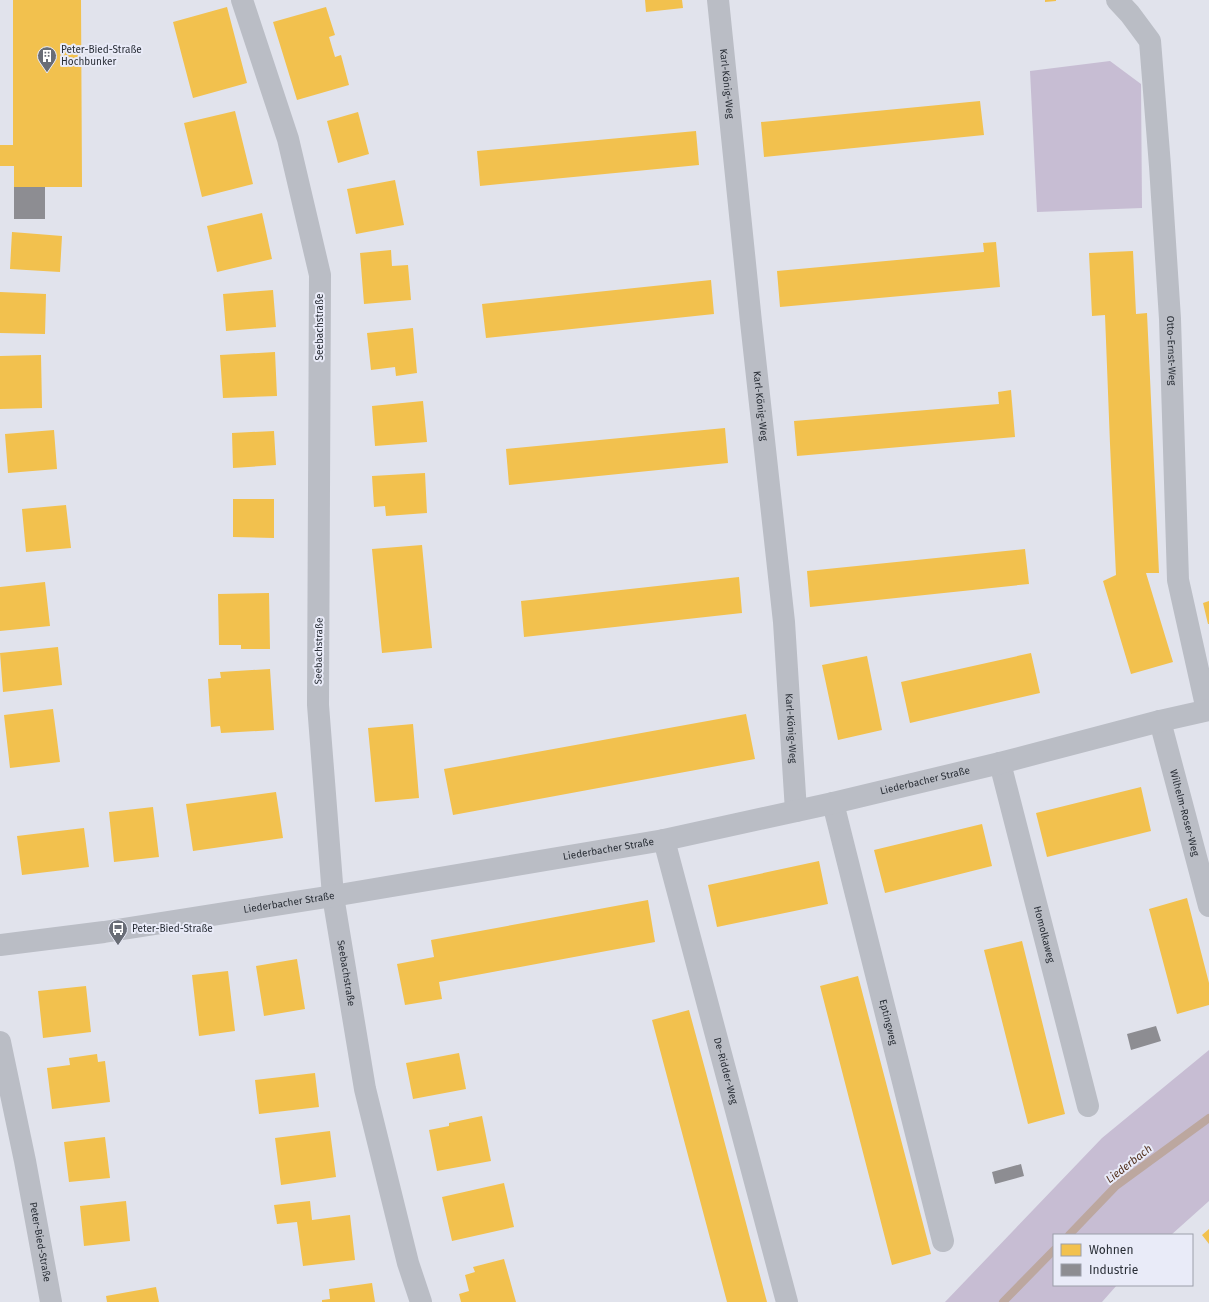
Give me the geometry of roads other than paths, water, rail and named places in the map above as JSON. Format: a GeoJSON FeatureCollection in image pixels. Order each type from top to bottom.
{"type":"FeatureCollection","features":[{"type":"Feature","properties":{"kind":"street","name":"Seebachstraße"},"geometry":{"type":"LineString","coordinates":[[242,0],[288,139],[320,275],[318,705],[333,896],[365,1089],[408,1263],[421,1302]]}},
{"type":"Feature","properties":{"kind":"street","name":"Karl-König-Weg"},"geometry":{"type":"LineString","coordinates":[[718,0],[784,622],[796,811]]}},
{"type":"Feature","properties":{"kind":"street","name":"Otto-Ernst-Weg"},"geometry":{"type":"LineString","coordinates":[[1117,0],[1130,14],[1150,41],[1170,319],[1178,580],[1208,710]]}},
{"type":"Feature","properties":{"kind":"street","name":"Liederbacher Straße"},"geometry":{"type":"LineString","coordinates":[[0,946],[104,932],[333,896],[664,840],[833,803],[1000,763],[1208,710]]}},
{"type":"Feature","properties":{"kind":"street","name":"Wilhelm-Roser-Weg"},"geometry":{"type":"LineString","coordinates":[[1160,721],[1209,906]]}},
{"type":"Feature","properties":{"kind":"street","name":"Homolkaweg"},"geometry":{"type":"LineString","coordinates":[[1000,763],[1088,1106]]}},
{"type":"Feature","properties":{"kind":"street","name":"Eptingweg"},"geometry":{"type":"LineString","coordinates":[[833,803],[943,1241]]}},
{"type":"Feature","properties":{"kind":"street","name":"De-Ridder-Weg"},"geometry":{"type":"LineString","coordinates":[[664,840],[787,1302]]}},
{"type":"Feature","properties":{"kind":"street","name":"Peter-Bied-Straße"},"geometry":{"type":"LineString","coordinates":[[0,1042],[25,1161],[51,1302]]}},
{"type":"Feature","properties":{"kind":"waterway","name":"Liederbach"},"geometry":{"type":"LineString","coordinates":[[1070,1234],[1116,1186],[1209,1118]]}},
{"type":"Feature","properties":{"kind":"waterway","name":"Liederbach"},"geometry":{"type":"LineString","coordinates":[[1003,1302],[1053,1251]]}},
{"type":"Feature","properties":{"kind":"place","name":"Peter-Bied-Straße Hochbunker"},"geometry":{"type":"Point","coordinates":[47,73]}},
{"type":"Feature","properties":{"kind":"place","name":"Peter-Bied-Straße"},"geometry":{"type":"Point","coordinates":[118,946]}}]}
